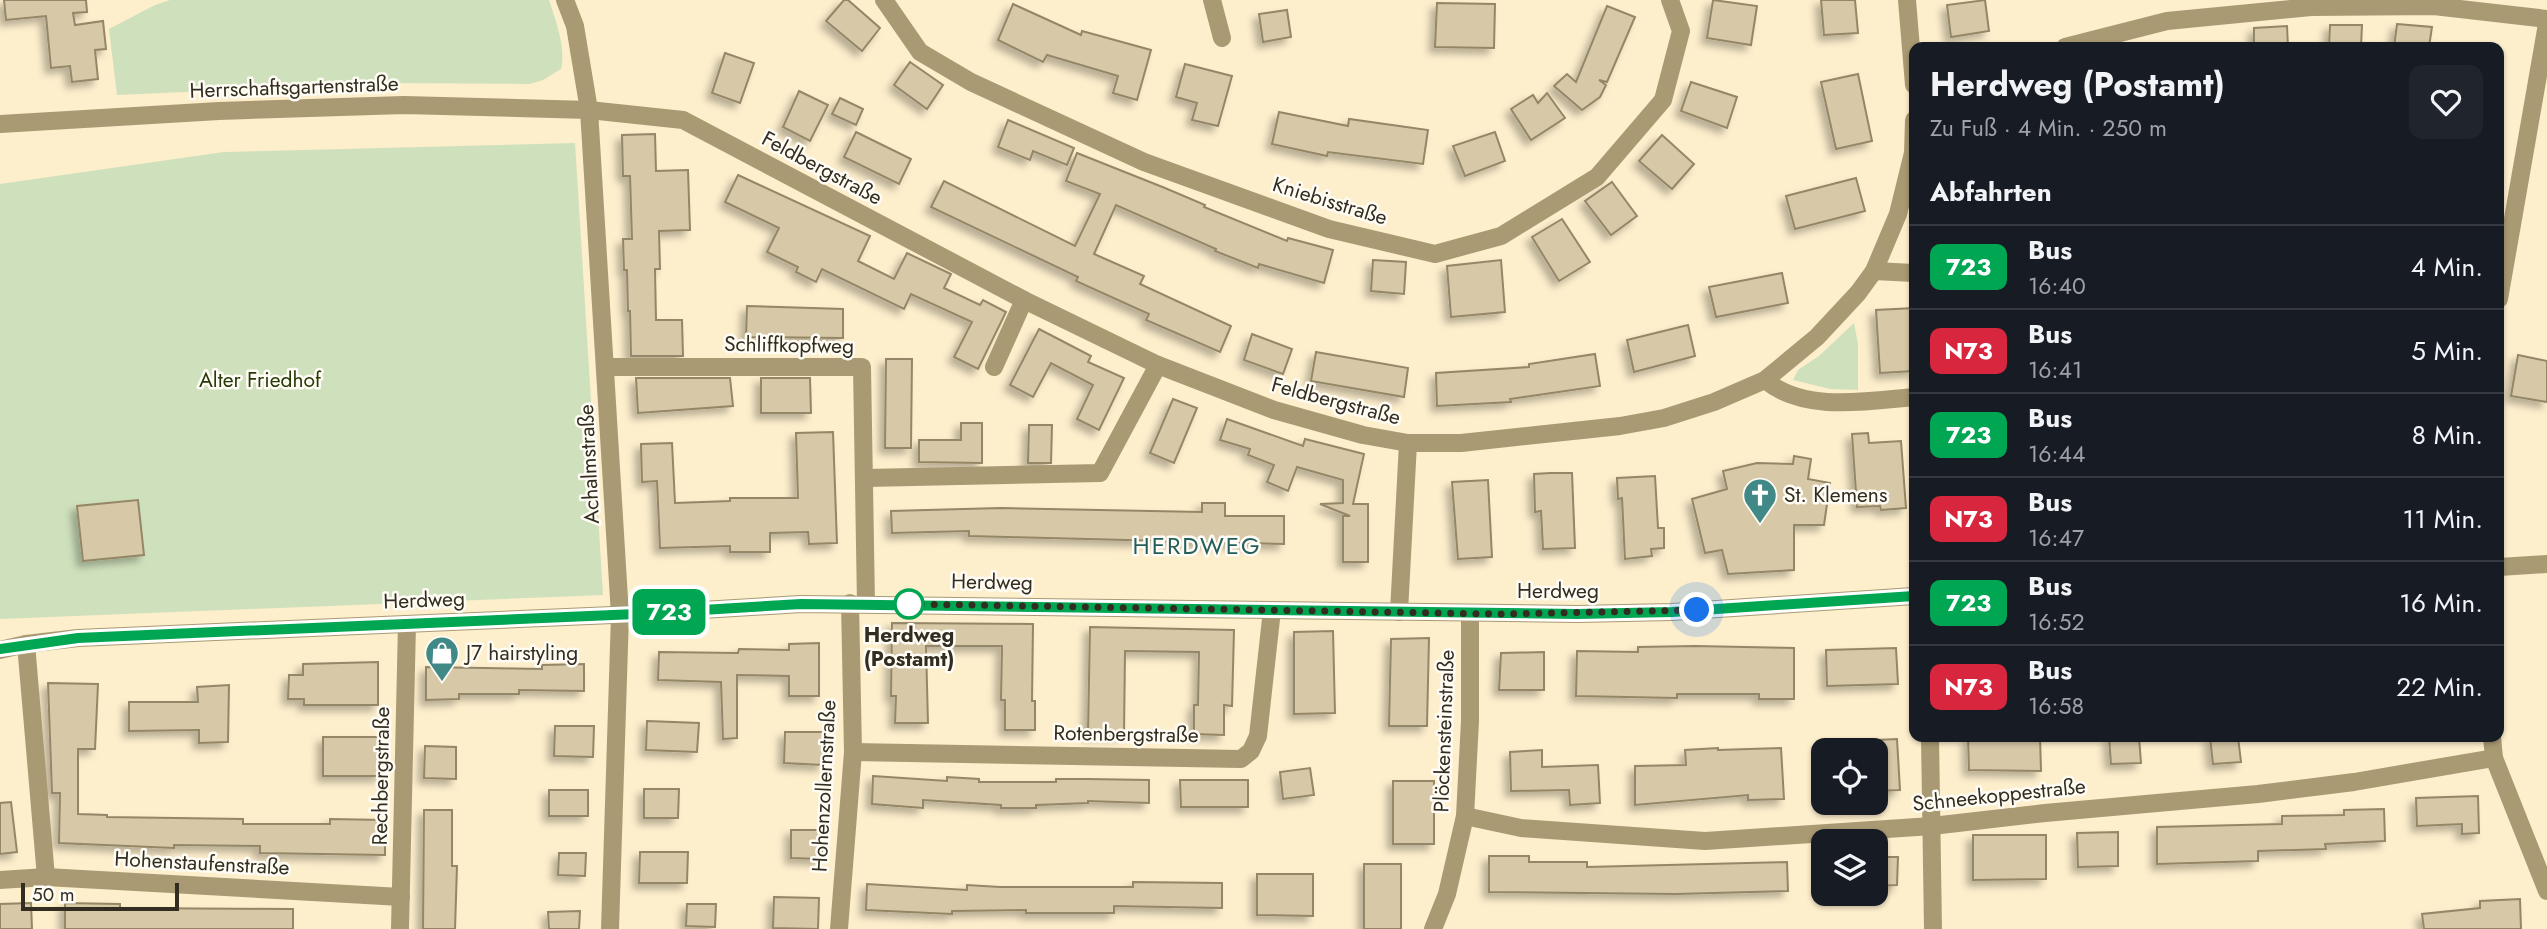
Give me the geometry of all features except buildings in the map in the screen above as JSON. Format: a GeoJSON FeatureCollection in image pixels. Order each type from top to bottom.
{"type":"FeatureCollection","features":[{"type":"Feature","properties":{"kind":"street","name":"Achalmstraße"},"geometry":{"type":"LineString","coordinates":[[565,0],[575,26],[589,110],[620,615],[610,929]]}},
{"type":"Feature","properties":{"kind":"street","name":"Kniebisstraße"},"geometry":{"type":"LineString","coordinates":[[884,0],[920,52],[971,82],[1107,145],[1144,162],[1329,229],[1435,254],[1501,236],[1597,177],[1663,100],[1681,31],[1670,0]]}},
{"type":"Feature","properties":{"kind":"street"},"geometry":{"type":"LineString","coordinates":[[1212,0],[1222,38]]}},
{"type":"Feature","properties":{"kind":"street"},"geometry":{"type":"LineString","coordinates":[[1907,0],[1910,42]]}},
{"type":"Feature","properties":{"kind":"street"},"geometry":{"type":"LineString","coordinates":[[2085,42],[2167,21],[2311,7],[2434,6],[2547,22],[2504,233]]}},
{"type":"Feature","properties":{"kind":"street","name":"Herrschaftsgartenstraße"},"geometry":{"type":"LineString","coordinates":[[0,124],[219,111],[404,105],[589,110]]}},
{"type":"Feature","properties":{"kind":"street","name":"Feldbergstraße"},"geometry":{"type":"LineString","coordinates":[[589,110],[683,120],[1024,300],[1158,365],[1274,410],[1363,435],[1408,443],[1461,443],[1620,426],[1664,418],[1714,402],[1765,380],[1817,337],[1858,293],[1874,271],[1898,214],[1909,169]]}},
{"type":"Feature","properties":{"kind":"street"},"geometry":{"type":"LineString","coordinates":[[1874,271],[1909,273]]}},
{"type":"Feature","properties":{"kind":"street"},"geometry":{"type":"LineString","coordinates":[[994,367],[1024,300]]}},
{"type":"Feature","properties":{"kind":"street"},"geometry":{"type":"LineString","coordinates":[[866,478],[1100,473],[1158,365]]}},
{"type":"Feature","properties":{"kind":"street","name":"Schliffkopfweg"},"geometry":{"type":"LineString","coordinates":[[606,367],[862,367],[866,478],[858,603]]}},
{"type":"Feature","properties":{"kind":"street"},"geometry":{"type":"LineString","coordinates":[[1765,380],[1778,391],[1801,398],[1861,402],[1909,397]]}},
{"type":"Feature","properties":{"kind":"street","name":"Feldbergstraße"},"geometry":{"type":"LineString","coordinates":[[1399,612],[1408,443]]}},
{"type":"Feature","properties":{"kind":"street"},"geometry":{"type":"LineString","coordinates":[[2504,567],[2547,564]]}},
{"type":"Feature","properties":{"kind":"street","name":"Herdweg"},"geometry":{"type":"LineString","coordinates":[[0,650],[78,638],[620,615],[801,604],[1470,613],[1672,612],[1909,596]]}},
{"type":"Feature","properties":{"kind":"street","name":"Hohenzollernstraße"},"geometry":{"type":"LineString","coordinates":[[839,929],[853,752],[858,603]]}},
{"type":"Feature","properties":{"kind":"street","name":"Rotenbergstraße"},"geometry":{"type":"LineString","coordinates":[[853,752],[1241,759],[1251,751],[1258,736],[1272,610]]}},
{"type":"Feature","properties":{"kind":"street","name":"Plöckensteinstraße"},"geometry":{"type":"LineString","coordinates":[[1433,929],[1447,894],[1465,816],[1470,721],[1470,613]]}},
{"type":"Feature","properties":{"kind":"street","name":"Rechbergstraße"},"geometry":{"type":"LineString","coordinates":[[400,929],[407,624]]}},
{"type":"Feature","properties":{"kind":"street"},"geometry":{"type":"LineString","coordinates":[[26,644],[46,877]]}},
{"type":"Feature","properties":{"kind":"street"},"geometry":{"type":"LineString","coordinates":[[1930,742],[1933,929]]}},
{"type":"Feature","properties":{"kind":"street"},"geometry":{"type":"LineString","coordinates":[[2492,742],[2494,758],[2547,891]]}},
{"type":"Feature","properties":{"kind":"street","name":"Schneekoppestraße"},"geometry":{"type":"LineString","coordinates":[[1465,816],[1521,828],[1705,841],[1932,827],[2045,813],[2258,794],[2354,782],[2494,758]]}},
{"type":"Feature","properties":{"kind":"street","name":"Hohenstaufenstraße"},"geometry":{"type":"LineString","coordinates":[[0,880],[46,877],[401,897]]}},
{"type":"Feature","properties":{"kind":"green space"},"geometry":{"type":"Polygon","coordinates":[[[170,0],[549,0],[561,43],[561,69],[530,84],[381,83],[117,95],[109,29],[170,0]]]}},
{"type":"Feature","properties":{"kind":"green space","name":"Alter Friedhof"},"geometry":{"type":"Polygon","coordinates":[[[575,143],[603,595],[0,619],[0,184],[224,152],[575,143]]]}},
{"type":"Feature","properties":{"kind":"green space"},"geometry":{"type":"Polygon","coordinates":[[[1854,323],[1858,344],[1858,390],[1830,389],[1793,380],[1798,370],[1819,356],[1854,323]]]}},
{"type":"Feature","properties":{"kind":"bus line","name":"723"},"geometry":{"type":"LineString","coordinates":[[0,649],[78,638],[636,614],[801,604],[1577,614],[1672,612],[1909,596]]}},
{"type":"Feature","properties":{"kind":"place","name":"St. Klemens"},"geometry":{"type":"Point","coordinates":[1760,525]}},
{"type":"Feature","properties":{"kind":"place","name":"Herdweg (Postamt)"},"geometry":{"type":"Point","coordinates":[909,604]}},
{"type":"Feature","properties":{"kind":"place","name":"J7 hairstyling"},"geometry":{"type":"Point","coordinates":[442,683]}},
{"type":"Feature","properties":{"kind":"district","name":"HERDWEG"},"geometry":{"type":"Point","coordinates":[1197,545]}},
{"type":"Feature","properties":{"kind":"route"},"geometry":{"type":"LineString","coordinates":[[909,604],[1498,614],[1697,610]]}}]}
